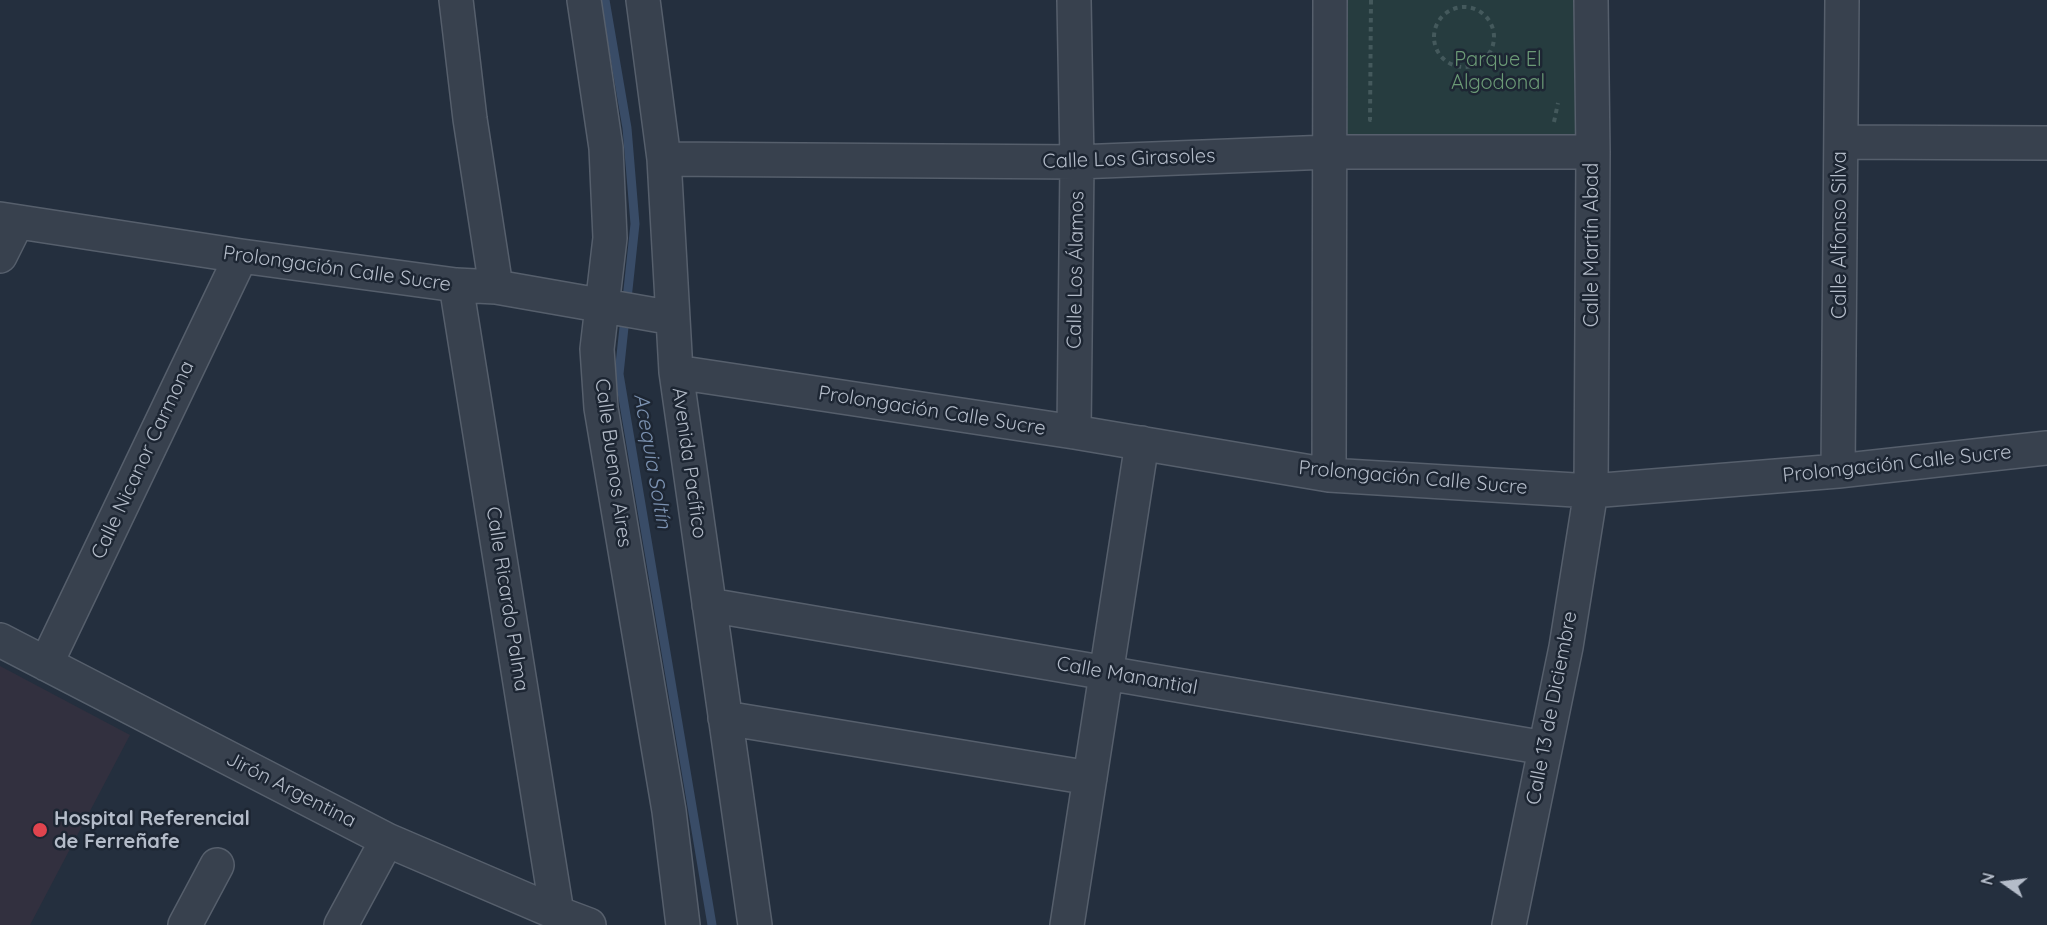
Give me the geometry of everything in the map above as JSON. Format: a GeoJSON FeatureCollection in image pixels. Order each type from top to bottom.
{"type":"FeatureCollection","features":[{"type":"Feature","properties":{"kind":"street"},"geometry":{"type":"LineString","coordinates":[[456,0],[470,119],[496,287]]}},
{"type":"Feature","properties":{"kind":"street","name":"Calle Buenos Aires"},"geometry":{"type":"LineString","coordinates":[[584,0],[606,148],[610,237],[619,309],[597,349],[602,408],[669,811],[682,925]]}},
{"type":"Feature","properties":{"kind":"street","name":"Avenida Pacífico"},"geometry":{"type":"LineString","coordinates":[[643,0],[664,159],[676,372],[755,925]]}},
{"type":"Feature","properties":{"kind":"street","name":"Calle Los Álamos"},"geometry":{"type":"LineString","coordinates":[[1074,0],[1077,162],[1074,432]]}},
{"type":"Feature","properties":{"kind":"street"},"geometry":{"type":"LineString","coordinates":[[1329,475],[1330,0]]}},
{"type":"Feature","properties":{"kind":"street","name":"Calle Martín Abad"},"geometry":{"type":"LineString","coordinates":[[1591,0],[1593,152],[1591,491]]}},
{"type":"Feature","properties":{"kind":"street","name":"Calle Alfonso Silva"},"geometry":{"type":"LineString","coordinates":[[1838,471],[1842,0]]}},
{"type":"Feature","properties":{"kind":"street"},"geometry":{"type":"LineString","coordinates":[[1840,142],[2047,143]]}},
{"type":"Feature","properties":{"kind":"street","name":"Calle Los Girasoles"},"geometry":{"type":"LineString","coordinates":[[664,159],[1077,162],[1329,152],[1593,152]]}},
{"type":"Feature","properties":{"kind":"street"},"geometry":{"type":"LineString","coordinates":[[0,256],[8,221]]}},
{"type":"Feature","properties":{"kind":"street","name":"Prolongación Calle Sucre"},"geometry":{"type":"LineString","coordinates":[[8,221],[241,256],[456,285],[496,287],[674,318]]}},
{"type":"Feature","properties":{"kind":"street","name":"Calle Nicanor Carmona"},"geometry":{"type":"LineString","coordinates":[[46,664],[241,256]]}},
{"type":"Feature","properties":{"kind":"street","name":"Calle Ricardo Palma"},"geometry":{"type":"LineString","coordinates":[[456,285],[557,913]]}},
{"type":"Feature","properties":{"kind":"street","name":"Prolongación Calle Sucre"},"geometry":{"type":"LineString","coordinates":[[676,372],[1074,432],[1329,475],[1591,491],[1838,471],[2047,448]]}},
{"type":"Feature","properties":{"kind":"street"},"geometry":{"type":"LineString","coordinates":[[1067,925],[1142,443]]}},
{"type":"Feature","properties":{"kind":"street","name":"Calle 13 de Diciembre"},"geometry":{"type":"LineString","coordinates":[[1509,925],[1566,647],[1591,491]]}},
{"type":"Feature","properties":{"kind":"street","name":"Calle Manantial"},"geometry":{"type":"LineString","coordinates":[[709,605],[1545,748]]}},
{"type":"Feature","properties":{"kind":"street","name":"Jirón Argentina"},"geometry":{"type":"LineString","coordinates":[[0,640],[387,840],[589,925]]}},
{"type":"Feature","properties":{"kind":"street"},"geometry":{"type":"LineString","coordinates":[[725,718],[1090,778]]}},
{"type":"Feature","properties":{"kind":"street"},"geometry":{"type":"LineString","coordinates":[[341,925],[387,840]]}},
{"type":"Feature","properties":{"kind":"street"},"geometry":{"type":"LineString","coordinates":[[185,925],[217,865]]}},
{"type":"Feature","properties":{"kind":"path"},"geometry":{"type":"LineString","coordinates":[[1371,0],[1370,120],[1382,120]]}},
{"type":"Feature","properties":{"kind":"path"},"geometry":{"type":"LineString","coordinates":[[1462,7],[1479,10],[1492,25],[1494,35],[1493,45],[1482,60],[1464,67],[1446,60],[1439,53],[1435,44],[1437,24],[1451,10],[1462,7]]}},
{"type":"Feature","properties":{"kind":"path"},"geometry":{"type":"LineString","coordinates":[[1554,125],[1560,94]]}},
{"type":"Feature","properties":{"kind":"shaded area","name":"Hospital Referencial de Ferreñafe"},"geometry":{"type":"Polygon","coordinates":[[[0,666],[130,735],[30,925],[0,925],[0,666]]]}},
{"type":"Feature","properties":{"kind":"green space","name":"Parque El Algodonal"},"geometry":{"type":"Polygon","coordinates":[[[1340,0],[1583,0],[1586,144],[1338,139],[1340,0]]]}},
{"type":"Feature","properties":{"kind":"waterway","name":"Acequia Soltín"},"geometry":{"type":"LineString","coordinates":[[605,0],[627,128],[635,224],[619,374],[712,925]]}},
{"type":"Feature","properties":{"kind":"place","name":"Hospital Referencial de Ferreñafe"},"geometry":{"type":"Point","coordinates":[40,830]}}]}
